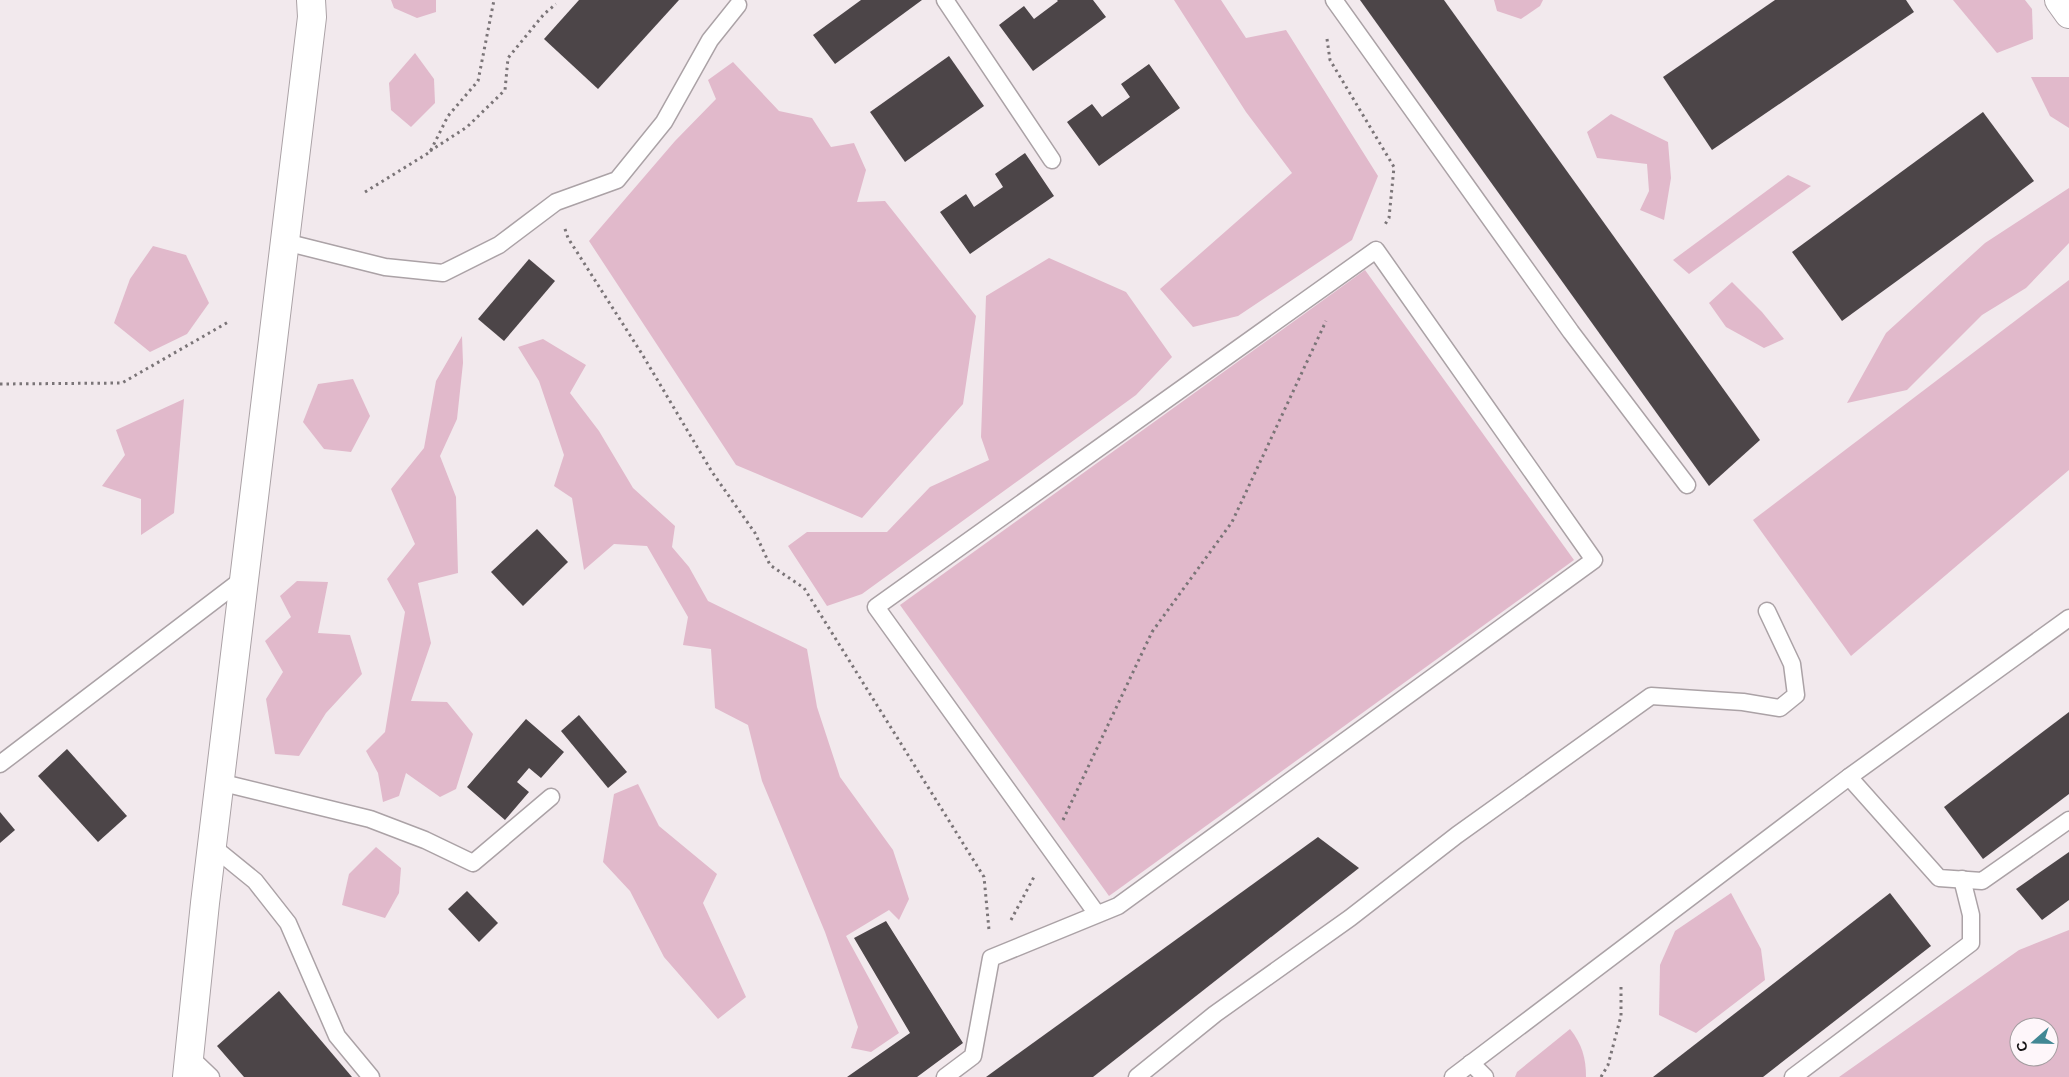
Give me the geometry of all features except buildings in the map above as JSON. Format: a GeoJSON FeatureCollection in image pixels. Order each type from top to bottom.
{"type":"FeatureCollection","features":[{"type":"Feature","properties":{"kind":"street"},"geometry":{"type":"LineString","coordinates":[[188,1066],[219,782],[312,17],[311,0]]}},
{"type":"Feature","properties":{"kind":"street"},"geometry":{"type":"LineString","coordinates":[[2059,0],[2069,14]]}},
{"type":"Feature","properties":{"kind":"lane"},"geometry":{"type":"LineString","coordinates":[[945,0],[1052,160]]}},
{"type":"Feature","properties":{"kind":"lane"},"geometry":{"type":"LineString","coordinates":[[1334,0],[1571,332],[1686,486]]}},
{"type":"Feature","properties":{"kind":"lane"},"geometry":{"type":"LineString","coordinates":[[285,242],[384,267],[444,273],[499,245],[556,202],[617,180],[664,122],[710,40],[738,5]]}},
{"type":"Feature","properties":{"kind":"lane"},"geometry":{"type":"LineString","coordinates":[[945,1077],[974,1056],[991,958],[1118,906],[1594,560],[1376,250],[876,607],[1097,914]]}},
{"type":"Feature","properties":{"kind":"lane"},"geometry":{"type":"LineString","coordinates":[[0,764],[244,578]]}},
{"type":"Feature","properties":{"kind":"lane"},"geometry":{"type":"LineString","coordinates":[[1137,1077],[1215,1014],[1350,918],[1456,835],[1651,696],[1743,702],[1780,708],[1796,696],[1792,664],[1767,611]]}},
{"type":"Feature","properties":{"kind":"lane"},"geometry":{"type":"LineString","coordinates":[[1453,1077],[1849,777],[2069,618]]}},
{"type":"Feature","properties":{"kind":"lane"},"geometry":{"type":"LineString","coordinates":[[1849,777],[1939,878],[1982,881],[2069,820]]}},
{"type":"Feature","properties":{"kind":"lane"},"geometry":{"type":"LineString","coordinates":[[219,782],[370,819],[425,840],[472,862],[552,796]]}},
{"type":"Feature","properties":{"kind":"lane"},"geometry":{"type":"LineString","coordinates":[[212,846],[255,881],[288,923],[337,1036],[372,1077]]}},
{"type":"Feature","properties":{"kind":"lane"},"geometry":{"type":"LineString","coordinates":[[1792,1077],[1971,943],[1971,915],[1962,880]]}},
{"type":"Feature","properties":{"kind":"lane"},"geometry":{"type":"LineString","coordinates":[[1471,1063],[1486,1077]]}},
{"type":"Feature","properties":{"kind":"lane"},"geometry":{"type":"LineString","coordinates":[[188,1066],[211,1077]]}},
{"type":"Feature","properties":{"kind":"path"},"geometry":{"type":"LineString","coordinates":[[430,152],[448,116],[478,81],[494,0]]}},
{"type":"Feature","properties":{"kind":"path"},"geometry":{"type":"LineString","coordinates":[[365,192],[467,127],[505,90],[508,58],[544,14],[556,4]]}},
{"type":"Feature","properties":{"kind":"path"},"geometry":{"type":"LineString","coordinates":[[1327,34],[1330,60],[1394,167],[1389,218],[1379,234]]}},
{"type":"Feature","properties":{"kind":"path"},"geometry":{"type":"LineString","coordinates":[[556,202],[568,238],[642,354],[712,472],[755,533],[770,565],[804,588],[984,877],[991,958]]}},
{"type":"Feature","properties":{"kind":"path"},"geometry":{"type":"LineString","coordinates":[[1063,822],[1152,632],[1232,522],[1326,320]]}},
{"type":"Feature","properties":{"kind":"path"},"geometry":{"type":"LineString","coordinates":[[0,384],[122,383],[230,321]]}},
{"type":"Feature","properties":{"kind":"path"},"geometry":{"type":"LineString","coordinates":[[991,958],[1036,873]]}},
{"type":"Feature","properties":{"kind":"path"},"geometry":{"type":"LineString","coordinates":[[1601,1077],[1608,1065],[1621,1016],[1621,980]]}},
{"type":"Feature","properties":{"kind":"shaded area"},"geometry":{"type":"Polygon","coordinates":[[[391,0],[436,0],[436,12],[417,18],[394,8],[391,0]]]}},
{"type":"Feature","properties":{"kind":"shaded area"},"geometry":{"type":"Polygon","coordinates":[[[1174,0],[1221,0],[1246,38],[1286,30],[1378,176],[1352,240],[1238,316],[1193,327],[1160,289],[1292,173],[1246,112],[1174,0]]]}},
{"type":"Feature","properties":{"kind":"shaded area"},"geometry":{"type":"Polygon","coordinates":[[[1494,0],[1543,0],[1540,6],[1521,19],[1497,11],[1494,0]]]}},
{"type":"Feature","properties":{"kind":"shaded area"},"geometry":{"type":"Polygon","coordinates":[[[1953,0],[2025,0],[2032,9],[2033,39],[1997,53],[1953,0]]]}},
{"type":"Feature","properties":{"kind":"shaded area"},"geometry":{"type":"Polygon","coordinates":[[[415,53],[434,79],[435,103],[411,127],[391,110],[389,83],[415,53]]]}},
{"type":"Feature","properties":{"kind":"shaded area"},"geometry":{"type":"Polygon","coordinates":[[[733,62],[779,111],[812,118],[831,147],[854,143],[866,170],[857,202],[885,201],[976,316],[963,404],[862,518],[736,465],[589,241],[675,141],[716,99],[708,80],[733,62]]]}},
{"type":"Feature","properties":{"kind":"shaded area"},"geometry":{"type":"Polygon","coordinates":[[[2031,77],[2069,77],[2069,128],[2050,116],[2031,77]]]}},
{"type":"Feature","properties":{"kind":"shaded area"},"geometry":{"type":"Polygon","coordinates":[[[1611,114],[1668,142],[1671,178],[1664,220],[1640,210],[1649,191],[1647,164],[1597,158],[1587,132],[1611,114]]]}},
{"type":"Feature","properties":{"kind":"shaded area"},"geometry":{"type":"Polygon","coordinates":[[[1788,175],[1811,186],[1689,274],[1673,260],[1788,175]]]}},
{"type":"Feature","properties":{"kind":"shaded area"},"geometry":{"type":"Polygon","coordinates":[[[2069,188],[2069,243],[2026,288],[1982,315],[1907,390],[1847,403],[1886,333],[1985,243],[2069,188]]]}},
{"type":"Feature","properties":{"kind":"shaded area"},"geometry":{"type":"Polygon","coordinates":[[[153,246],[186,255],[209,303],[187,334],[150,352],[114,323],[130,279],[153,246]]]}},
{"type":"Feature","properties":{"kind":"shaded area"},"geometry":{"type":"Polygon","coordinates":[[[1049,258],[1126,292],[1172,357],[1136,395],[862,594],[827,606],[788,546],[807,532],[887,532],[930,487],[989,460],[981,437],[986,296],[1049,258]]]}},
{"type":"Feature","properties":{"kind":"shaded area"},"geometry":{"type":"Polygon","coordinates":[[[1365,270],[1574,560],[1109,896],[900,605],[1365,270]]]}},
{"type":"Feature","properties":{"kind":"shaded area"},"geometry":{"type":"Polygon","coordinates":[[[2069,280],[2069,470],[1851,656],[1753,520],[2069,280]]]}},
{"type":"Feature","properties":{"kind":"shaded area"},"geometry":{"type":"Polygon","coordinates":[[[1732,282],[1762,312],[1784,339],[1764,348],[1726,327],[1709,303],[1732,282]]]}},
{"type":"Feature","properties":{"kind":"shaded area"},"geometry":{"type":"Polygon","coordinates":[[[462,336],[463,363],[457,419],[440,456],[456,497],[458,573],[418,583],[431,643],[411,701],[447,702],[473,734],[456,789],[440,797],[406,773],[399,796],[383,802],[378,773],[366,751],[385,732],[405,612],[387,579],[415,544],[391,489],[424,448],[436,381],[462,336]]]}},
{"type":"Feature","properties":{"kind":"shaded area"},"geometry":{"type":"Polygon","coordinates":[[[543,339],[586,365],[570,393],[599,431],[633,488],[675,526],[672,547],[689,567],[708,601],[807,649],[817,707],[840,777],[893,850],[909,899],[899,920],[889,910],[846,936],[899,1033],[871,1052],[851,1048],[858,1027],[825,932],[762,781],[748,725],[715,708],[711,649],[683,645],[688,617],[647,546],[614,544],[584,570],[572,498],[554,486],[564,455],[539,381],[518,347],[543,339]]]}},
{"type":"Feature","properties":{"kind":"shaded area"},"geometry":{"type":"Polygon","coordinates":[[[353,379],[370,416],[351,452],[324,449],[303,422],[318,384],[353,379]]]}},
{"type":"Feature","properties":{"kind":"shaded area"},"geometry":{"type":"Polygon","coordinates":[[[184,399],[174,513],[141,535],[141,499],[102,486],[125,455],[116,430],[184,399]]]}},
{"type":"Feature","properties":{"kind":"shaded area"},"geometry":{"type":"Polygon","coordinates":[[[297,581],[328,582],[318,633],[350,635],[362,674],[326,713],[299,756],[275,754],[266,699],[283,672],[265,641],[291,617],[280,596],[297,581]]]}},
{"type":"Feature","properties":{"kind":"shaded area"},"geometry":{"type":"Polygon","coordinates":[[[638,784],[659,826],[717,874],[703,903],[746,997],[718,1019],[664,957],[630,891],[603,862],[614,794],[638,784]]]}},
{"type":"Feature","properties":{"kind":"shaded area"},"geometry":{"type":"Polygon","coordinates":[[[376,847],[401,868],[399,893],[385,918],[342,905],[349,874],[376,847]]]}},
{"type":"Feature","properties":{"kind":"shaded area"},"geometry":{"type":"Polygon","coordinates":[[[1731,893],[1761,949],[1765,980],[1696,1033],[1659,1015],[1660,965],[1675,931],[1731,893]]]}},
{"type":"Feature","properties":{"kind":"shaded area"},"geometry":{"type":"Polygon","coordinates":[[[2069,930],[2069,1077],[1839,1077],[2019,950],[2069,930]]]}},
{"type":"Feature","properties":{"kind":"shaded area"},"geometry":{"type":"Polygon","coordinates":[[[1570,1029],[1578,1040],[1582,1052],[1586,1077],[1515,1077],[1517,1072],[1570,1029]]]}}]}
